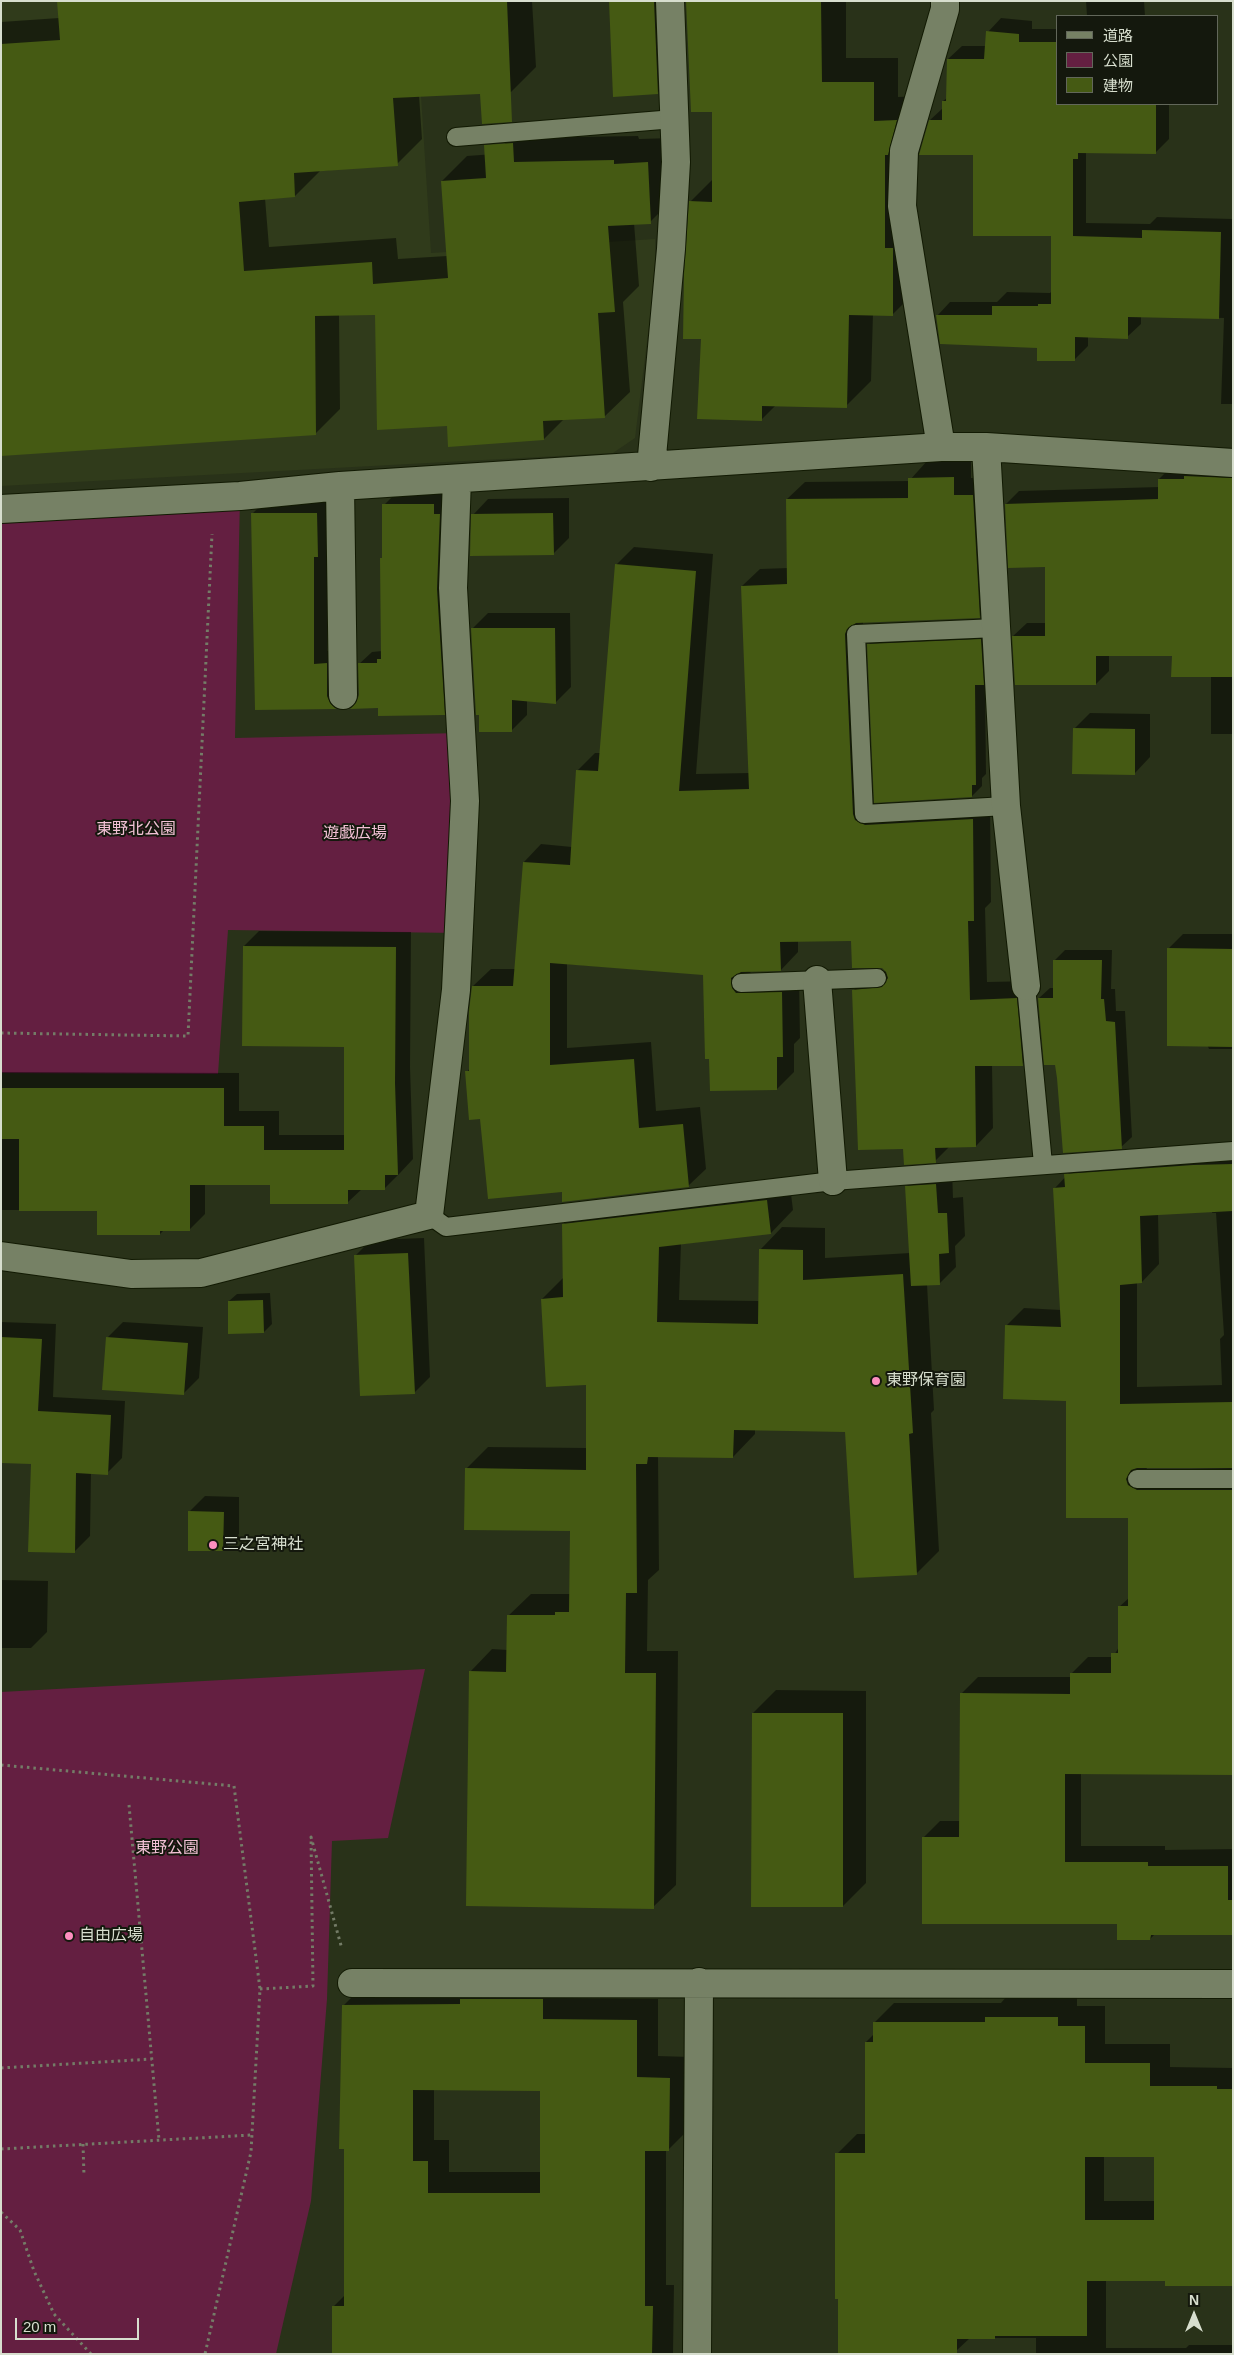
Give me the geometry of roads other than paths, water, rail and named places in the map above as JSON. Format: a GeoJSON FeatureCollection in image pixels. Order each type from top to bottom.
{"type":"FeatureCollection","features":[{"type":"Feature","properties":{"kind":"street"},"geometry":{"type":"LineString","coordinates":[[651,467],[671,249],[676,162],[670,1]]}},
{"type":"Feature","properties":{"kind":"street"},"geometry":{"type":"LineString","coordinates":[[941,447],[902,206],[904,151],[945,9],[945,1]]}},
{"type":"Feature","properties":{"kind":"street"},"geometry":{"type":"LineString","coordinates":[[1,509],[214,497],[340,486],[941,447],[986,447],[1233,463]]}},
{"type":"Feature","properties":{"kind":"street"},"geometry":{"type":"LineString","coordinates":[[986,447],[1006,806],[1026,986]]}},
{"type":"Feature","properties":{"kind":"street"},"geometry":{"type":"LineString","coordinates":[[1,1256],[131,1274],[201,1273],[430,1215],[456,990],[465,801],[453,588],[457,479]]}},
{"type":"Feature","properties":{"kind":"street"},"geometry":{"type":"LineString","coordinates":[[340,486],[343,695]]}},
{"type":"Feature","properties":{"kind":"street"},"geometry":{"type":"LineString","coordinates":[[817,980],[833,1181]]}},
{"type":"Feature","properties":{"kind":"street"},"geometry":{"type":"LineString","coordinates":[[697,2354],[699,1982]]}},
{"type":"Feature","properties":{"kind":"street"},"geometry":{"type":"LineString","coordinates":[[352,1983],[1233,1984]]}},
{"type":"Feature","properties":{"kind":"lane"},"geometry":{"type":"LineString","coordinates":[[456,137],[674,119]]}},
{"type":"Feature","properties":{"kind":"lane"},"geometry":{"type":"LineString","coordinates":[[997,628],[856,634],[864,814],[1006,806]]}},
{"type":"Feature","properties":{"kind":"lane"},"geometry":{"type":"LineString","coordinates":[[740,983],[877,978]]}},
{"type":"Feature","properties":{"kind":"lane"},"geometry":{"type":"LineString","coordinates":[[1026,986],[1043,1164]]}},
{"type":"Feature","properties":{"kind":"lane"},"geometry":{"type":"LineString","coordinates":[[430,1215],[446,1227],[833,1181],[1233,1151]]}},
{"type":"Feature","properties":{"kind":"lane"},"geometry":{"type":"LineString","coordinates":[[1137,1479],[1233,1479]]}},
{"type":"Feature","properties":{"kind":"place","name":"東野保育園"},"geometry":{"type":"Point","coordinates":[876,1381]}},
{"type":"Feature","properties":{"kind":"place","name":"三之宮神社"},"geometry":{"type":"Point","coordinates":[213,1545]}},
{"type":"Feature","properties":{"kind":"place","name":"自由広場"},"geometry":{"type":"Point","coordinates":[69,1936]}},
{"type":"Feature","properties":{"kind":"park label","name":"東野北公園"},"geometry":{"type":"Point","coordinates":[136,830]}},
{"type":"Feature","properties":{"kind":"park label","name":"遊戯広場"},"geometry":{"type":"Point","coordinates":[355,834]}},
{"type":"Feature","properties":{"kind":"park label","name":"東野公園"},"geometry":{"type":"Point","coordinates":[167,1849]}}]}
